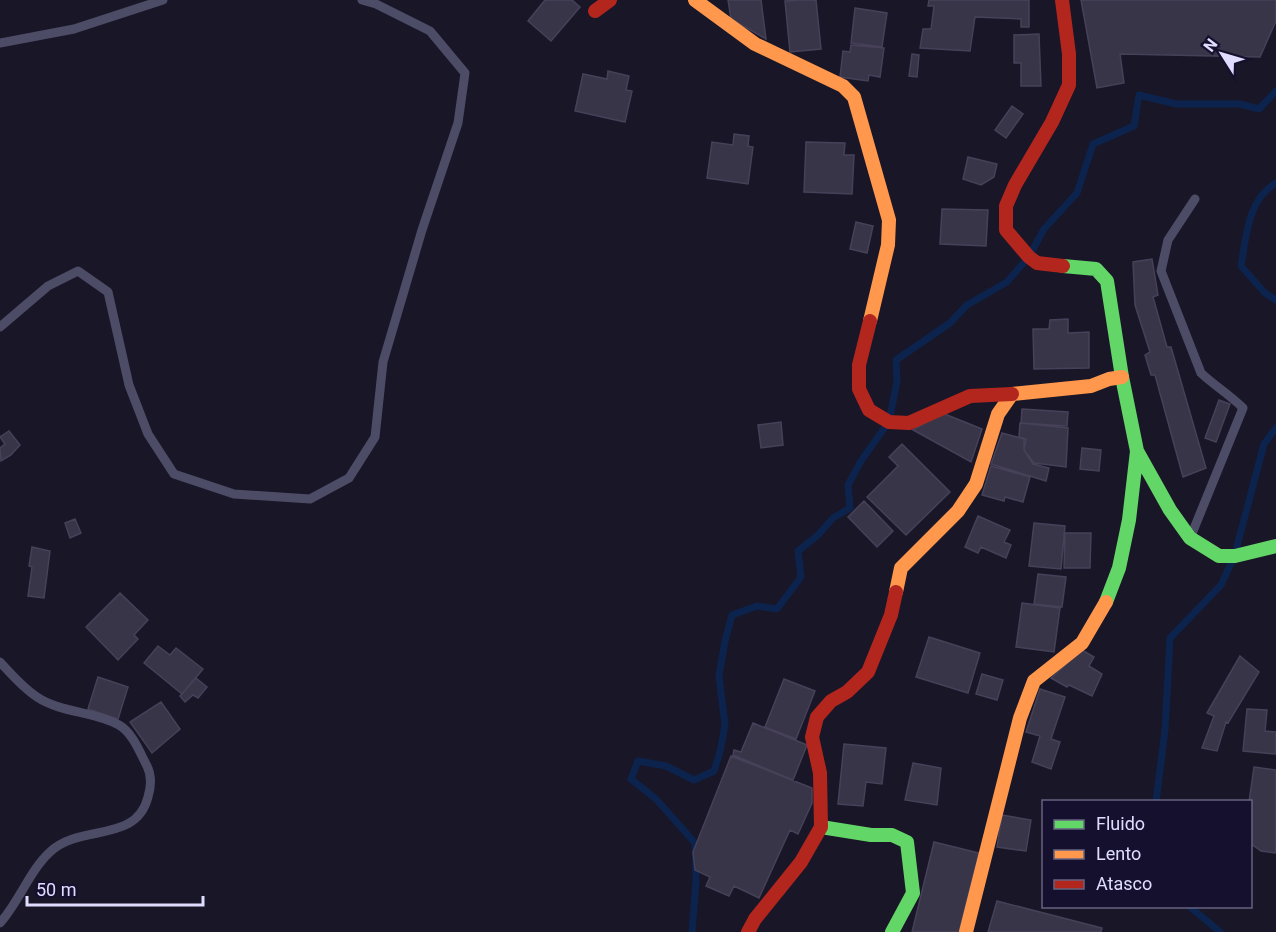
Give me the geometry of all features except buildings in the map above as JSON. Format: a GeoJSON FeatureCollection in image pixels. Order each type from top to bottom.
{"type":"FeatureCollection","features":[{"type":"Feature","properties":{"kind":"street"},"geometry":{"type":"LineString","coordinates":[[595,10],[610,0]]}},
{"type":"Feature","properties":{"kind":"street"},"geometry":{"type":"LineString","coordinates":[[695,0],[755,44],[843,86],[854,97],[889,220],[888,245],[859,365],[859,389],[869,410],[889,422],[909,423],[970,396],[1091,386],[1122,377]]}},
{"type":"Feature","properties":{"kind":"street"},"geometry":{"type":"LineString","coordinates":[[1062,0],[1069,54],[1069,86],[1052,122],[1015,185],[1006,206],[1006,230],[1037,263],[1096,268],[1107,281],[1122,377],[1137,451],[1170,510],[1190,538],[1219,556],[1235,556],[1276,546]]}},
{"type":"Feature","properties":{"kind":"street"},"geometry":{"type":"LineString","coordinates":[[748,932],[755,919],[801,862],[821,827],[820,773],[812,737],[817,717],[831,701],[847,692],[868,672],[891,615],[900,568],[958,511],[976,484],[998,414],[1012,394]]}},
{"type":"Feature","properties":{"kind":"street"},"geometry":{"type":"LineString","coordinates":[[966,932],[1020,718],[1034,681],[1082,643],[1105,606],[1115,578],[1129,520],[1137,451]]}},
{"type":"Feature","properties":{"kind":"street"},"geometry":{"type":"LineString","coordinates":[[821,827],[871,835],[892,835],[907,842],[913,893],[892,932]]}},
{"type":"Feature","properties":{"kind":"lane"},"geometry":{"type":"LineString","coordinates":[[0,43],[74,28],[163,0]]}},
{"type":"Feature","properties":{"kind":"lane"},"geometry":{"type":"LineString","coordinates":[[0,327],[48,286],[78,271],[108,292],[129,385],[148,434],[174,474],[234,494],[310,499],[349,478],[375,437],[383,362],[422,230],[458,123],[465,73],[430,31],[376,4],[362,0]]}},
{"type":"Feature","properties":{"kind":"lane"},"geometry":{"type":"LineString","coordinates":[[1190,538],[1243,408],[1201,373],[1161,271],[1168,240],[1195,199]]}},
{"type":"Feature","properties":{"kind":"lane"},"geometry":{"type":"LineString","coordinates":[[0,662],[36,697],[120,726],[131,737],[151,773],[150,790],[145,808],[136,820],[127,826],[71,839],[50,852],[0,923]]}},
{"type":"Feature","properties":{"kind":"waterway"},"geometry":{"type":"LineString","coordinates":[[1032,251],[1044,229],[1077,193],[1093,144],[1134,126],[1139,95],[1176,104],[1240,104],[1259,109],[1276,91]]}},
{"type":"Feature","properties":{"kind":"waterway"},"geometry":{"type":"LineString","coordinates":[[1276,183],[1259,199],[1254,209],[1247,231],[1241,266],[1265,293],[1276,300]]}},
{"type":"Feature","properties":{"kind":"waterway"},"geometry":{"type":"LineString","coordinates":[[890,417],[897,381],[896,360],[950,323],[967,305],[1007,282],[1026,260]]}},
{"type":"Feature","properties":{"kind":"waterway"},"geometry":{"type":"LineString","coordinates":[[692,932],[696,881],[695,843],[656,799],[631,779],[638,761],[666,766],[694,780],[714,771],[725,725],[719,676],[732,615],[757,606],[777,609],[801,577],[798,551],[818,535],[833,518],[850,508],[848,485],[861,461],[885,427]]}},
{"type":"Feature","properties":{"kind":"waterway"},"geometry":{"type":"LineString","coordinates":[[1236,550],[1264,444],[1276,428]]}},
{"type":"Feature","properties":{"kind":"waterway"},"geometry":{"type":"LineString","coordinates":[[1156,800],[1165,730],[1170,638],[1221,585],[1232,561]]}},
{"type":"Feature","properties":{"kind":"waterway"},"geometry":{"type":"LineString","coordinates":[[1191,908],[1220,932]]}},
{"type":"Feature","properties":{"kind":"traffic: fast"},"geometry":{"type":"LineString","coordinates":[[1063,266],[1096,269],[1107,281],[1122,377],[1137,451],[1170,510],[1190,538],[1219,556],[1235,556],[1276,546]]}},
{"type":"Feature","properties":{"kind":"traffic: fast"},"geometry":{"type":"LineString","coordinates":[[1106,602],[1119,568],[1129,520],[1137,451]]}},
{"type":"Feature","properties":{"kind":"traffic: fast"},"geometry":{"type":"LineString","coordinates":[[821,827],[871,835],[892,835],[907,842],[913,893],[892,932]]}},
{"type":"Feature","properties":{"kind":"traffic: slow"},"geometry":{"type":"LineString","coordinates":[[695,0],[755,44],[843,86],[854,97],[889,220],[888,245],[870,321]]}},
{"type":"Feature","properties":{"kind":"traffic: slow"},"geometry":{"type":"LineString","coordinates":[[896,592],[901,568],[958,511],[976,484],[998,414],[1012,394],[1091,386],[1122,377]]}},
{"type":"Feature","properties":{"kind":"traffic: slow"},"geometry":{"type":"LineString","coordinates":[[966,932],[1020,718],[1034,681],[1082,643],[1106,602]]}},
{"type":"Feature","properties":{"kind":"traffic: jam"},"geometry":{"type":"LineString","coordinates":[[595,11],[610,0]]}},
{"type":"Feature","properties":{"kind":"traffic: jam"},"geometry":{"type":"LineString","coordinates":[[1062,0],[1069,54],[1069,85],[1052,122],[1015,185],[1006,206],[1006,230],[1037,263],[1063,266]]}},
{"type":"Feature","properties":{"kind":"traffic: jam"},"geometry":{"type":"LineString","coordinates":[[870,321],[859,365],[859,389],[869,410],[889,422],[909,423],[970,396],[1012,394]]}},
{"type":"Feature","properties":{"kind":"traffic: jam"},"geometry":{"type":"LineString","coordinates":[[748,932],[755,919],[801,862],[821,827],[820,773],[812,737],[817,717],[831,701],[847,692],[868,672],[891,615],[896,592]]}}]}
